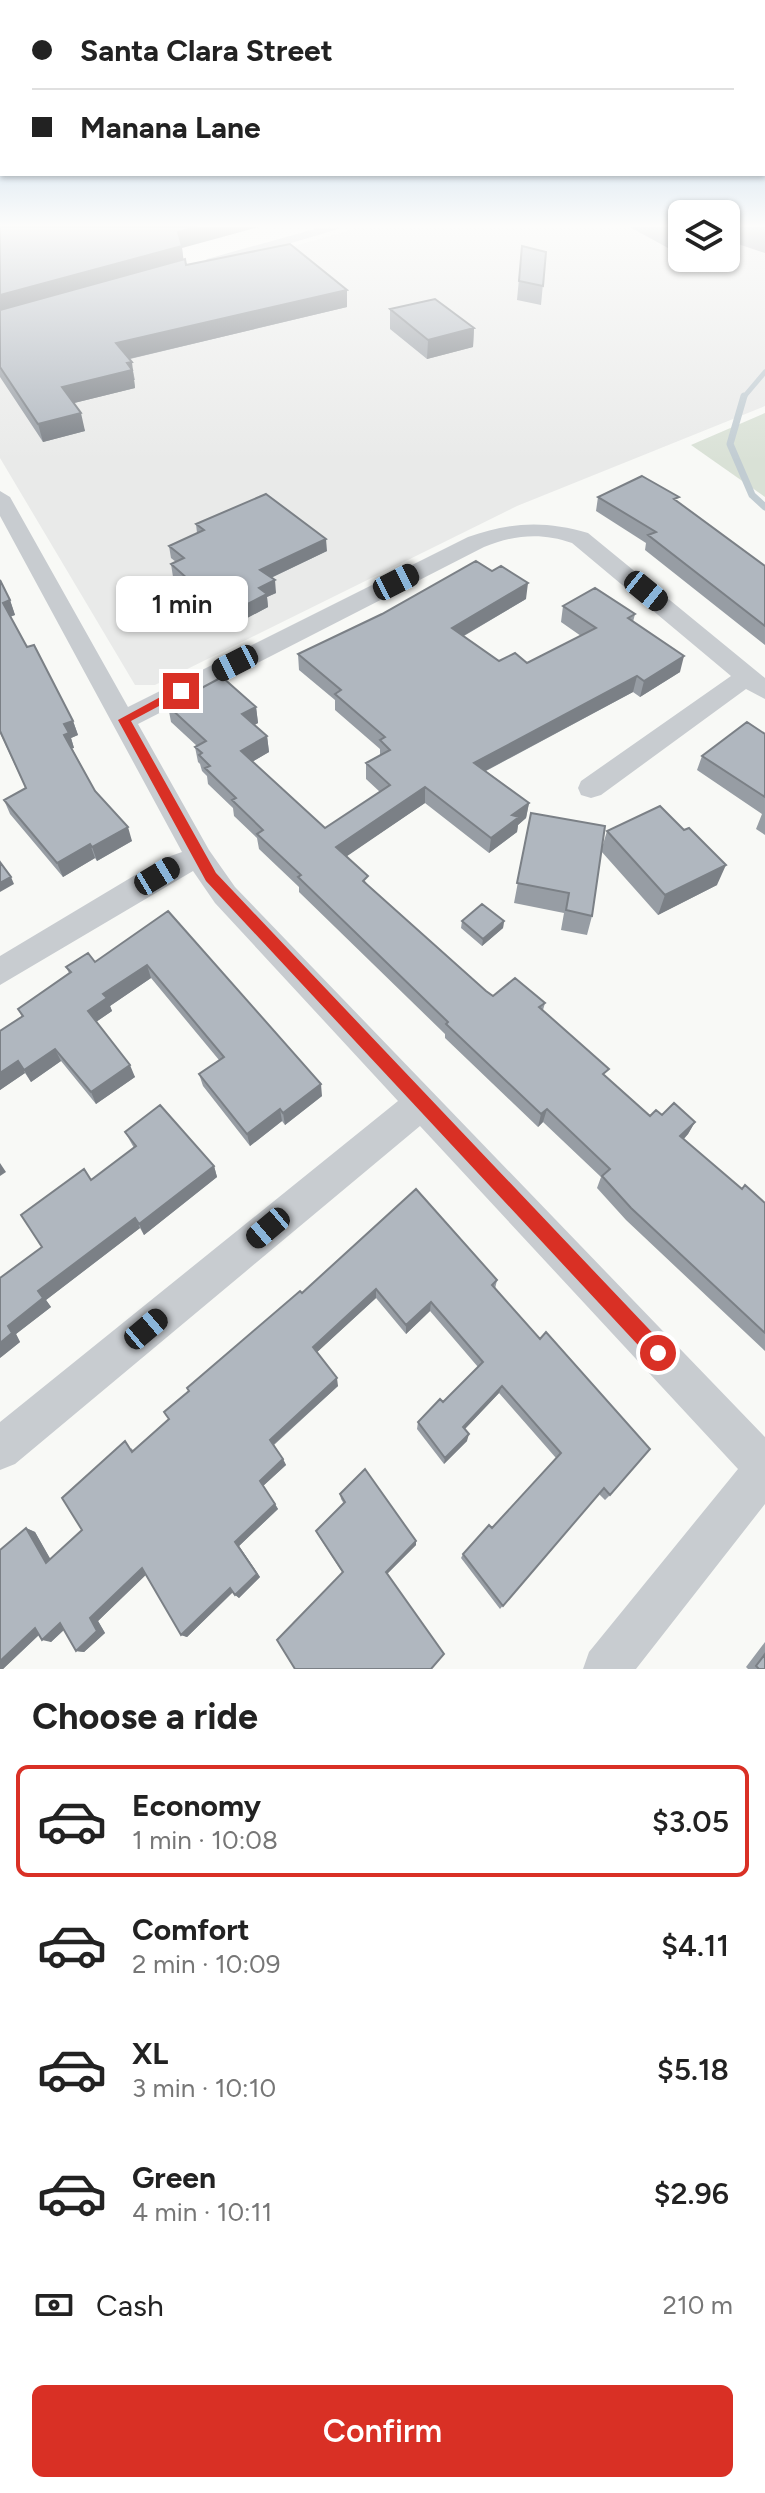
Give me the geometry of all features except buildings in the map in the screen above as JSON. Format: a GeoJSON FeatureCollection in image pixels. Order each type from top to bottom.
{"type":"FeatureCollection","features":[{"type":"Feature","properties":{"kind":"street"},"geometry":{"type":"LineString","coordinates":[[0,497],[199,858],[225,895],[765,1468],[606,1669]]}},
{"type":"Feature","properties":{"kind":"street"},"geometry":{"type":"LineString","coordinates":[[124,720],[476,542],[506,530],[524,528],[563,532],[580,538],[756,684],[591,788]]}},
{"type":"Feature","properties":{"kind":"street"},"geometry":{"type":"LineString","coordinates":[[0,972],[172,867],[199,858]]}},
{"type":"Feature","properties":{"kind":"street"},"geometry":{"type":"LineString","coordinates":[[0,1449],[423,1102]]}},
{"type":"Feature","properties":{"kind":"shaded area"},"geometry":{"type":"Polygon","coordinates":[[[88,305],[765,305],[765,406],[517,506],[155,685],[135,685],[0,458],[0,330],[88,305]]]}},
{"type":"Feature","properties":{"kind":"shaded area"},"geometry":{"type":"Polygon","coordinates":[[[765,413],[765,497],[691,445],[765,413]]]}},
{"type":"Feature","properties":{"kind":"waterway"},"geometry":{"type":"LineString","coordinates":[[744,397],[765,372]]}},
{"type":"Feature","properties":{"kind":"waterway"},"geometry":{"type":"LineString","coordinates":[[744,397],[730,444],[752,495],[765,507]]}},
{"type":"Feature","properties":{"kind":"route"},"geometry":{"type":"LineString","coordinates":[[181,691],[124,720],[211,877],[658,1353]]}}]}
